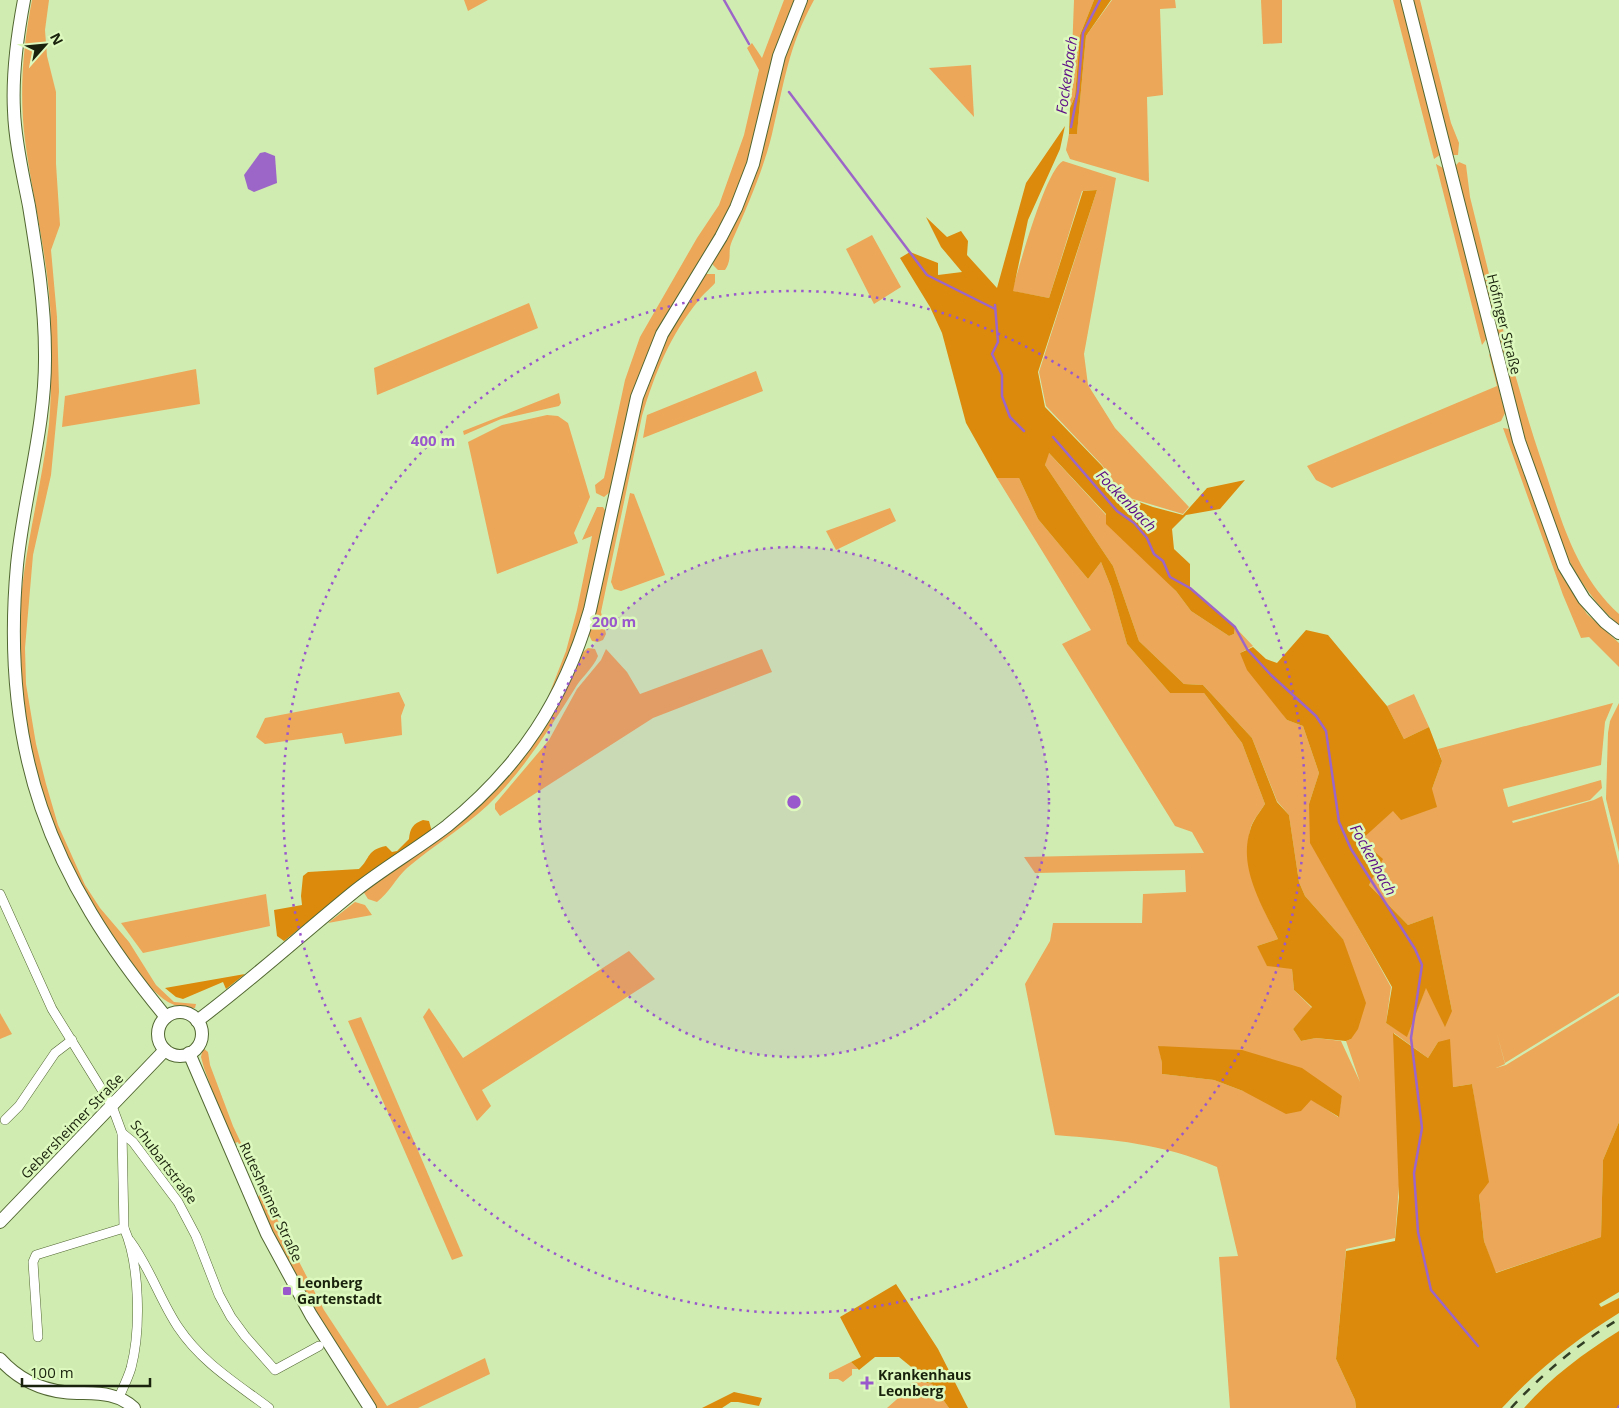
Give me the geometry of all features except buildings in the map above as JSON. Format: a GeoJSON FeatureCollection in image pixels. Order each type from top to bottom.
{"type":"FeatureCollection","features":[{"type":"Feature","properties":{"kind":"street"},"geometry":{"type":"LineString","coordinates":[[24,0],[16,43],[14,113],[39,266],[45,355],[42,412],[17,565],[14,644],[19,721],[27,763],[41,810],[65,868],[106,940],[166,1016]]}},
{"type":"Feature","properties":{"kind":"street"},"geometry":{"type":"LineString","coordinates":[[198,1021],[356,890],[446,826],[487,792],[523,750],[544,719],[564,685],[582,640],[636,397],[662,334],[721,237],[736,208],[753,164],[779,56],[801,0]]}},
{"type":"Feature","properties":{"kind":"street","name":"Höfinger Straße"},"geometry":{"type":"LineString","coordinates":[[1407,0],[1522,450],[1564,566],[1584,599],[1605,622],[1619,633]]}},
{"type":"Feature","properties":{"kind":"street","name":"Schubartstraße"},"geometry":{"type":"LineString","coordinates":[[0,894],[52,1009],[112,1106],[122,1133],[147,1160],[187,1216],[219,1295],[231,1317],[275,1370],[319,1346]]}},
{"type":"Feature","properties":{"kind":"street"},"geometry":{"type":"LineString","coordinates":[[183,1012],[198,1021],[201,1040],[189,1053],[174,1055],[165,1050],[159,1041],[158,1030],[166,1016],[183,1012]]}},
{"type":"Feature","properties":{"kind":"street"},"geometry":{"type":"LineString","coordinates":[[5,1120],[19,1106],[55,1053],[72,1040]]}},
{"type":"Feature","properties":{"kind":"street","name":"Gebersheimer Straße"},"geometry":{"type":"LineString","coordinates":[[0,1222],[165,1050]]}},
{"type":"Feature","properties":{"kind":"street","name":"Rutesheimer Straße"},"geometry":{"type":"LineString","coordinates":[[189,1053],[267,1234],[311,1315],[370,1408]]}},
{"type":"Feature","properties":{"kind":"street"},"geometry":{"type":"LineString","coordinates":[[122,1133],[124,1228],[130,1241],[140,1254],[178,1327],[202,1356],[228,1379],[269,1408]]}},
{"type":"Feature","properties":{"kind":"street"},"geometry":{"type":"LineString","coordinates":[[38,1336],[33,1262],[36,1254],[124,1228]]}},
{"type":"Feature","properties":{"kind":"street"},"geometry":{"type":"LineString","coordinates":[[119,1397],[131,1368],[136,1338],[137,1310],[130,1241]]}},
{"type":"Feature","properties":{"kind":"street"},"geometry":{"type":"LineString","coordinates":[[0,1358],[23,1379],[41,1387],[64,1392],[94,1393],[119,1397],[134,1408]]}},
{"type":"Feature","properties":{"kind":"shaded area"},"geometry":{"type":"Polygon","coordinates":[[[32,0],[49,0],[45,30],[47,56],[56,92],[56,164],[60,225],[51,250],[57,317],[59,392],[51,475],[33,555],[25,648],[26,684],[36,744],[58,825],[85,885],[100,908],[129,942],[156,985],[174,1002],[196,1004],[195,1008],[182,1008],[171,1004],[151,988],[134,967],[97,910],[76,874],[44,798],[25,718],[20,676],[20,607],[49,424],[51,400],[51,327],[48,280],[28,163],[22,105],[24,52],[32,0]]]}},
{"type":"Feature","properties":{"kind":"shaded area"},"geometry":{"type":"Polygon","coordinates":[[[464,0],[488,0],[468,11],[464,0]]]}},
{"type":"Feature","properties":{"kind":"shaded area"},"geometry":{"type":"Polygon","coordinates":[[[784,0],[795,0],[749,157],[730,208],[716,236],[671,308],[610,492],[604,497],[596,493],[595,485],[604,478],[625,380],[640,337],[697,238],[719,205],[744,135],[759,70],[747,48],[752,43],[762,58],[784,0]]]}},
{"type":"Feature","properties":{"kind":"shaded area"},"geometry":{"type":"Polygon","coordinates":[[[805,0],[814,0],[792,50],[764,162],[731,245],[727,266],[725,270],[718,270],[713,265],[713,260],[726,239],[782,62],[805,0]]]}},
{"type":"Feature","properties":{"kind":"shaded area"},"geometry":{"type":"Polygon","coordinates":[[[1074,0],[1094,0],[1080,35],[1075,96],[1070,107],[1074,0]]]}},
{"type":"Feature","properties":{"kind":"shaded area"},"geometry":{"type":"Polygon","coordinates":[[[1094,0],[1111,0],[1086,36],[1077,134],[1069,134],[1070,108],[1075,96],[1080,35],[1094,0]]]}},
{"type":"Feature","properties":{"kind":"shaded area"},"geometry":{"type":"Polygon","coordinates":[[[1112,0],[1175,0],[1176,8],[1160,9],[1163,95],[1147,97],[1149,182],[1070,159],[1066,150],[1069,134],[1077,134],[1086,36],[1112,0]]]}},
{"type":"Feature","properties":{"kind":"shaded area"},"geometry":{"type":"Polygon","coordinates":[[[1261,0],[1282,0],[1282,43],[1263,44],[1261,0]]]}},
{"type":"Feature","properties":{"kind":"shaded area"},"geometry":{"type":"Polygon","coordinates":[[[1393,0],[1403,0],[1441,154],[1434,159],[1393,0]]]}},
{"type":"Feature","properties":{"kind":"shaded area"},"geometry":{"type":"Polygon","coordinates":[[[1412,0],[1420,0],[1451,123],[1459,143],[1458,155],[1450,153],[1412,0]]]}},
{"type":"Feature","properties":{"kind":"shaded area"},"geometry":{"type":"Polygon","coordinates":[[[971,65],[974,117],[929,68],[971,65]]]}},
{"type":"Feature","properties":{"kind":"shaded area"},"geometry":{"type":"Polygon","coordinates":[[[1065,126],[1060,149],[1028,220],[1013,291],[1049,298],[1083,191],[1097,190],[1038,372],[1045,407],[1102,466],[1122,496],[1183,515],[1207,488],[1245,480],[1220,509],[1186,515],[1172,529],[1174,549],[1190,564],[1190,588],[1235,627],[1234,634],[1229,636],[1191,611],[1176,591],[1106,524],[1106,514],[1049,453],[1045,465],[1113,566],[1139,641],[1184,684],[1203,685],[1252,738],[1277,802],[1289,815],[1299,882],[1305,896],[1343,939],[1366,1003],[1358,1029],[1351,1039],[1346,1041],[1316,1038],[1301,1041],[1293,1029],[1312,1007],[1294,990],[1292,969],[1267,966],[1257,946],[1278,939],[1259,901],[1247,859],[1247,845],[1251,827],[1265,804],[1242,743],[1204,693],[1170,693],[1127,644],[1111,587],[1101,562],[1088,579],[1038,519],[1019,478],[997,478],[966,423],[942,333],[930,307],[900,258],[910,252],[938,263],[938,275],[962,272],[941,247],[926,217],[947,237],[961,231],[968,241],[967,255],[997,288],[1026,183],[1065,126]]]}},
{"type":"Feature","properties":{"kind":"shaded area"},"geometry":{"type":"Polygon","coordinates":[[[265,152],[275,156],[277,183],[254,192],[248,189],[244,175],[260,153],[265,152]]]}},
{"type":"Feature","properties":{"kind":"shaded area"},"geometry":{"type":"Polygon","coordinates":[[[1063,161],[1116,178],[1084,354],[1088,385],[1115,428],[1189,507],[1183,514],[1123,496],[1102,465],[1046,406],[1039,372],[1097,190],[1082,191],[1049,298],[1012,291],[1026,242],[1048,182],[1063,161]]]}},
{"type":"Feature","properties":{"kind":"shaded area"},"geometry":{"type":"Polygon","coordinates":[[[1459,162],[1466,165],[1470,197],[1523,404],[1558,510],[1582,566],[1604,599],[1619,614],[1619,625],[1594,600],[1574,569],[1557,535],[1542,498],[1519,421],[1454,167],[1459,162]]]}},
{"type":"Feature","properties":{"kind":"shaded area"},"geometry":{"type":"Polygon","coordinates":[[[1436,164],[1445,169],[1487,338],[1482,345],[1436,164]]]}},
{"type":"Feature","properties":{"kind":"shaded area"},"geometry":{"type":"Polygon","coordinates":[[[872,235],[901,287],[874,304],[846,249],[872,235]]]}},
{"type":"Feature","properties":{"kind":"shaded area"},"geometry":{"type":"Polygon","coordinates":[[[703,274],[715,274],[715,283],[689,313],[664,355],[642,416],[601,612],[606,634],[603,640],[598,642],[592,641],[589,635],[638,409],[665,338],[703,274]]]}},
{"type":"Feature","properties":{"kind":"shaded area"},"geometry":{"type":"Polygon","coordinates":[[[529,303],[538,328],[377,395],[374,368],[529,303]]]}},
{"type":"Feature","properties":{"kind":"shaded area"},"geometry":{"type":"Polygon","coordinates":[[[1489,354],[1492,356],[1506,411],[1501,421],[1332,488],[1316,480],[1307,466],[1497,386],[1489,354]]]}},
{"type":"Feature","properties":{"kind":"shaded area"},"geometry":{"type":"Polygon","coordinates":[[[196,369],[200,404],[62,427],[65,396],[196,369]]]}},
{"type":"Feature","properties":{"kind":"shaded area"},"geometry":{"type":"Polygon","coordinates":[[[756,371],[763,391],[643,438],[647,415],[756,371]]]}},
{"type":"Feature","properties":{"kind":"shaded area"},"geometry":{"type":"Polygon","coordinates":[[[559,393],[561,403],[559,406],[501,419],[464,435],[463,431],[559,393]]]}},
{"type":"Feature","properties":{"kind":"shaded area"},"geometry":{"type":"Polygon","coordinates":[[[547,415],[558,416],[568,423],[590,497],[574,533],[578,543],[497,574],[468,442],[502,425],[547,415]]]}},
{"type":"Feature","properties":{"kind":"shaded area"},"geometry":{"type":"Polygon","coordinates":[[[1503,428],[1509,429],[1562,576],[1587,614],[1619,643],[1619,667],[1589,637],[1581,638],[1563,595],[1503,428]]]}},
{"type":"Feature","properties":{"kind":"shaded area"},"geometry":{"type":"Polygon","coordinates":[[[1048,452],[1176,591],[1191,611],[1229,636],[1234,634],[1235,627],[1253,646],[1240,653],[1287,720],[1303,726],[1319,773],[1309,804],[1332,880],[1391,987],[1386,1023],[1407,1036],[1426,987],[1452,1011],[1433,916],[1408,925],[1369,885],[1382,859],[1359,840],[1393,810],[1432,789],[1442,761],[1438,749],[1613,703],[1605,722],[1601,765],[1503,789],[1508,807],[1601,780],[1602,788],[1590,800],[1512,821],[1513,823],[1594,800],[1602,796],[1619,865],[1619,993],[1505,1063],[1497,1034],[1505,1064],[1496,1068],[1506,1065],[1619,996],[1619,1122],[1603,1160],[1601,1237],[1495,1273],[1484,1241],[1479,1195],[1479,1129],[1472,1084],[1453,1087],[1438,1042],[1428,1058],[1394,1033],[1400,1173],[1395,1238],[1346,1249],[1336,1359],[1355,1400],[1356,1408],[1230,1408],[1219,1257],[1238,1256],[1217,1167],[1176,1153],[1138,1144],[1055,1135],[1025,984],[1050,941],[1053,923],[1142,923],[1143,894],[1186,892],[1185,870],[1035,873],[1024,857],[1204,853],[1192,832],[1175,826],[1062,644],[1091,630],[997,478],[1019,478],[1038,519],[1088,579],[1101,562],[1111,587],[1127,644],[1170,693],[1204,693],[1242,743],[1265,804],[1250,831],[1248,845],[1251,873],[1260,900],[1278,939],[1257,946],[1292,969],[1294,990],[1312,1008],[1293,1029],[1301,1041],[1316,1038],[1341,1041],[1360,1082],[1346,1041],[1351,1039],[1343,939],[1305,896],[1299,882],[1289,815],[1277,801],[1252,738],[1203,685],[1184,684],[1139,641],[1113,566],[1045,465],[1048,452]],[[1159,1046],[1162,1074],[1214,1080],[1243,1091],[1311,1099],[1338,1117],[1342,1096],[1159,1046]]]}},
{"type":"Feature","properties":{"kind":"shaded area"},"geometry":{"type":"Polygon","coordinates":[[[630,493],[634,494],[665,575],[621,591],[614,589],[611,582],[630,493]]]}},
{"type":"Feature","properties":{"kind":"shaded area"},"geometry":{"type":"Polygon","coordinates":[[[597,507],[603,507],[606,512],[576,643],[547,700],[566,651],[577,610],[592,536],[582,540],[597,507]]]}},
{"type":"Feature","properties":{"kind":"shaded area"},"geometry":{"type":"Polygon","coordinates":[[[890,508],[896,521],[836,550],[826,531],[890,508]]]}},
{"type":"Feature","properties":{"kind":"shaded area"},"geometry":{"type":"Polygon","coordinates":[[[1306,630],[1328,635],[1387,706],[1404,739],[1429,727],[1442,761],[1432,789],[1437,807],[1401,820],[1393,811],[1361,840],[1383,859],[1369,885],[1408,925],[1433,916],[1452,1011],[1445,1027],[1426,988],[1407,1037],[1386,1023],[1392,987],[1310,843],[1309,804],[1319,773],[1303,726],[1287,720],[1247,670],[1240,653],[1253,647],[1266,659],[1277,663],[1306,630]]]}},
{"type":"Feature","properties":{"kind":"shaded area"},"geometry":{"type":"Polygon","coordinates":[[[588,648],[595,649],[598,656],[596,661],[534,750],[501,792],[488,805],[407,868],[377,902],[368,899],[363,891],[526,753],[543,731],[571,680],[583,652],[588,648]]]}},
{"type":"Feature","properties":{"kind":"shaded area"},"geometry":{"type":"Polygon","coordinates":[[[606,649],[627,672],[640,694],[762,649],[772,672],[653,718],[500,816],[495,809],[495,804],[549,740],[577,689],[601,660],[606,649]]]}},
{"type":"Feature","properties":{"kind":"shaded area"},"geometry":{"type":"Polygon","coordinates":[[[399,692],[405,705],[401,716],[402,735],[345,744],[342,733],[265,744],[256,737],[265,718],[399,692]]]}},
{"type":"Feature","properties":{"kind":"shaded area"},"geometry":{"type":"Polygon","coordinates":[[[1414,694],[1429,727],[1404,739],[1387,706],[1414,694]]]}},
{"type":"Feature","properties":{"kind":"shaded area"},"geometry":{"type":"Polygon","coordinates":[[[1619,703],[1619,852],[1606,799],[1608,733],[1610,721],[1619,703]]]}},
{"type":"Feature","properties":{"kind":"shaded area"},"geometry":{"type":"Polygon","coordinates":[[[423,820],[429,821],[432,832],[354,885],[284,941],[277,936],[274,910],[302,905],[303,876],[308,872],[359,869],[375,850],[386,846],[392,852],[397,851],[409,839],[413,827],[423,820]]]}},
{"type":"Feature","properties":{"kind":"shaded area"},"geometry":{"type":"Polygon","coordinates":[[[266,894],[270,926],[143,953],[121,923],[266,894]]]}},
{"type":"Feature","properties":{"kind":"shaded area"},"geometry":{"type":"Polygon","coordinates":[[[355,902],[365,905],[372,915],[328,923],[355,902]]]}},
{"type":"Feature","properties":{"kind":"shaded area"},"geometry":{"type":"Polygon","coordinates":[[[629,951],[655,979],[482,1090],[491,1106],[477,1121],[423,1017],[429,1008],[463,1058],[629,951]]]}},
{"type":"Feature","properties":{"kind":"shaded area"},"geometry":{"type":"Polygon","coordinates":[[[245,974],[226,989],[223,982],[183,999],[176,997],[165,988],[245,974]]]}},
{"type":"Feature","properties":{"kind":"shaded area"},"geometry":{"type":"Polygon","coordinates":[[[0,1013],[12,1034],[0,1039],[0,1013]]]}},
{"type":"Feature","properties":{"kind":"shaded area"},"geometry":{"type":"Polygon","coordinates":[[[361,1017],[463,1256],[452,1260],[348,1021],[361,1017]]]}},
{"type":"Feature","properties":{"kind":"shaded area"},"geometry":{"type":"Polygon","coordinates":[[[1393,1033],[1428,1058],[1438,1042],[1450,1039],[1453,1087],[1472,1084],[1489,1182],[1479,1195],[1484,1241],[1496,1273],[1601,1237],[1603,1160],[1619,1122],[1619,1292],[1599,1304],[1601,1307],[1619,1298],[1619,1313],[1557,1356],[1502,1408],[1356,1408],[1355,1400],[1336,1359],[1346,1251],[1395,1241],[1399,1197],[1393,1033]]]}},
{"type":"Feature","properties":{"kind":"shaded area"},"geometry":{"type":"Polygon","coordinates":[[[1158,1046],[1242,1050],[1302,1068],[1342,1096],[1339,1117],[1311,1100],[1301,1111],[1286,1114],[1243,1091],[1214,1080],[1162,1074],[1162,1063],[1158,1046]]]}},
{"type":"Feature","properties":{"kind":"shaded area"},"geometry":{"type":"Polygon","coordinates":[[[203,1048],[208,1052],[210,1065],[233,1126],[277,1219],[324,1310],[387,1406],[485,1358],[490,1374],[418,1408],[375,1408],[291,1271],[260,1206],[258,1197],[261,1193],[238,1142],[232,1144],[204,1068],[201,1057],[203,1048]]]}},
{"type":"Feature","properties":{"kind":"shaded area"},"geometry":{"type":"Polygon","coordinates":[[[896,1284],[938,1349],[968,1408],[949,1408],[932,1384],[914,1380],[915,1370],[899,1357],[875,1357],[859,1370],[851,1362],[861,1357],[840,1317],[896,1284]]]}},
{"type":"Feature","properties":{"kind":"shaded area"},"geometry":{"type":"Polygon","coordinates":[[[1619,1331],[1619,1408],[1524,1408],[1545,1386],[1569,1366],[1619,1331]]]}},
{"type":"Feature","properties":{"kind":"shaded area"},"geometry":{"type":"Polygon","coordinates":[[[851,1362],[858,1369],[852,1369],[852,1375],[843,1382],[838,1379],[829,1379],[829,1373],[851,1362]]]}},
{"type":"Feature","properties":{"kind":"shaded area"},"geometry":{"type":"Polygon","coordinates":[[[914,1380],[932,1384],[949,1408],[887,1408],[905,1392],[914,1380]]]}},
{"type":"Feature","properties":{"kind":"shaded area"},"geometry":{"type":"Polygon","coordinates":[[[734,1392],[762,1398],[759,1406],[731,1402],[722,1408],[702,1408],[734,1392]]]}},
{"type":"Feature","properties":{"kind":"waterway"},"geometry":{"type":"LineString","coordinates":[[724,0],[749,44]]}},
{"type":"Feature","properties":{"kind":"waterway","name":"Fockenbach"},"geometry":{"type":"LineString","coordinates":[[1071,127],[1078,91],[1083,33],[1100,0]]}},
{"type":"Feature","properties":{"kind":"waterway"},"geometry":{"type":"LineString","coordinates":[[789,92],[927,275],[995,309]]}},
{"type":"Feature","properties":{"kind":"waterway","name":"Fockenbach"},"geometry":{"type":"LineString","coordinates":[[995,305],[998,342],[992,354],[1002,375],[1002,396],[1010,417],[1024,431]]}},
{"type":"Feature","properties":{"kind":"waterway","name":"Fockenbach"},"geometry":{"type":"LineString","coordinates":[[1053,437],[1117,511],[1134,523],[1147,538],[1154,554],[1163,561],[1170,577],[1190,588],[1235,627],[1247,649],[1271,675],[1316,716],[1326,731],[1339,822],[1351,849],[1415,949],[1422,965],[1411,1038],[1422,1128],[1414,1173],[1418,1232],[1431,1290],[1478,1346]]}},
{"type":"Feature","properties":{"kind":"railway"},"geometry":{"type":"LineString","coordinates":[[1511,1408],[1562,1359],[1619,1319]]}},
{"type":"Feature","properties":{"kind":"place","name":"Leonberg Gartenstadt"},"geometry":{"type":"Point","coordinates":[287,1291]}},
{"type":"Feature","properties":{"kind":"place","name":"Krankenhaus Leonberg"},"geometry":{"type":"Point","coordinates":[867,1383]}}]}
